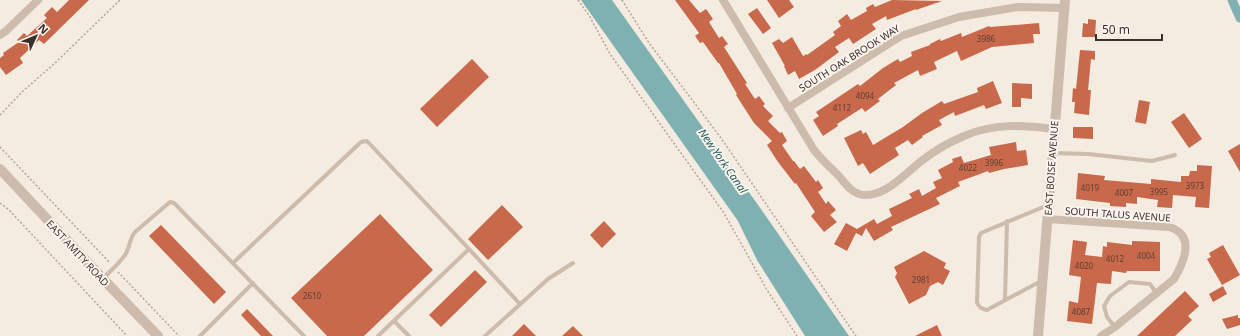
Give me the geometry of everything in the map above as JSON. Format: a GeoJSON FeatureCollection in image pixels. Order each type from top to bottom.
{"type":"FeatureCollection","features":[{"type":"Feature","properties":{"kind":"street"},"geometry":{"type":"LineString","coordinates":[[0,35],[38,0]]}},
{"type":"Feature","properties":{"kind":"street"},"geometry":{"type":"LineString","coordinates":[[734,0],[725,3],[814,150],[822,161],[836,173],[849,188],[860,194],[870,195],[878,193],[901,178],[923,159],[943,146],[965,135],[982,130],[1013,125],[1054,129]]}},
{"type":"Feature","properties":{"kind":"street","name":"SOUTH OAK BROOK WAY"},"geometry":{"type":"LineString","coordinates":[[788,108],[900,36],[959,17],[1018,7],[1064,4]]}},
{"type":"Feature","properties":{"kind":"street","name":"EAST BOISE AVENUE"},"geometry":{"type":"LineString","coordinates":[[1038,336],[1064,4]]}},
{"type":"Feature","properties":{"kind":"street","name":"EAST AMITY ROAD"},"geometry":{"type":"LineString","coordinates":[[0,169],[158,336]]}},
{"type":"Feature","properties":{"kind":"street","name":"SOUTH TALUS AVENUE"},"geometry":{"type":"LineString","coordinates":[[1047,219],[1169,227],[1176,229],[1184,236],[1186,249],[1180,270],[1174,280],[1157,294]]}},
{"type":"Feature","properties":{"kind":"street"},"geometry":{"type":"LineString","coordinates":[[1101,336],[1157,294]]}},
{"type":"Feature","properties":{"kind":"lane"},"geometry":{"type":"LineString","coordinates":[[234,262],[361,142],[367,141],[520,304]]}},
{"type":"Feature","properties":{"kind":"lane"},"geometry":{"type":"LineString","coordinates":[[1052,153],[1088,154],[1152,160],[1175,155]]}},
{"type":"Feature","properties":{"kind":"lane"},"geometry":{"type":"LineString","coordinates":[[103,279],[128,250],[132,236],[170,202],[174,203],[234,262],[304,336]]}},
{"type":"Feature","properties":{"kind":"lane"},"geometry":{"type":"LineString","coordinates":[[1042,280],[987,310],[983,310],[977,303],[979,237],[981,233],[1048,205]]}},
{"type":"Feature","properties":{"kind":"lane"},"geometry":{"type":"LineString","coordinates":[[1005,300],[1007,222]]}},
{"type":"Feature","properties":{"kind":"lane"},"geometry":{"type":"LineString","coordinates":[[378,336],[469,249]]}},
{"type":"Feature","properties":{"kind":"lane"},"geometry":{"type":"LineString","coordinates":[[485,336],[548,279],[573,263]]}},
{"type":"Feature","properties":{"kind":"lane"},"geometry":{"type":"LineString","coordinates":[[1115,327],[1107,317],[1104,306],[1110,296],[1129,282],[1150,284],[1157,294]]}},
{"type":"Feature","properties":{"kind":"lane"},"geometry":{"type":"LineString","coordinates":[[200,336],[253,283]]}},
{"type":"Feature","properties":{"kind":"lane"},"geometry":{"type":"LineString","coordinates":[[394,321],[409,336]]}},
{"type":"Feature","properties":{"kind":"path"},"geometry":{"type":"LineString","coordinates":[[0,116],[23,91],[54,64],[120,0]]}},
{"type":"Feature","properties":{"kind":"path"},"geometry":{"type":"LineString","coordinates":[[578,0],[590,17],[610,54],[724,213],[767,290],[797,336]]}},
{"type":"Feature","properties":{"kind":"path"},"geometry":{"type":"LineString","coordinates":[[622,0],[649,43],[721,138],[856,336]]}},
{"type":"Feature","properties":{"kind":"path"},"geometry":{"type":"LineString","coordinates":[[0,147],[179,336]]}},
{"type":"Feature","properties":{"kind":"path"},"geometry":{"type":"LineString","coordinates":[[0,203],[9,210],[127,336]]}},
{"type":"Feature","properties":{"kind":"water","name":"New York Canal"},"geometry":{"type":"Polygon","coordinates":[[[581,0],[612,0],[849,336],[805,336],[757,260],[738,221],[581,0]]]}},
{"type":"Feature","properties":{"kind":"building"},"geometry":{"type":"Polygon","coordinates":[[[69,0],[89,0],[44,44],[39,40],[20,58],[23,63],[6,75],[0,67],[0,58],[4,55],[3,53],[19,42],[17,40],[24,33],[27,36],[47,18],[44,15],[52,7],[57,12],[69,0]]]}},
{"type":"Feature","properties":{"kind":"building"},"geometry":{"type":"Polygon","coordinates":[[[675,0],[689,0],[700,13],[706,9],[713,19],[709,22],[719,38],[722,36],[728,44],[724,47],[747,83],[745,84],[755,99],[759,96],[765,104],[763,106],[773,116],[768,121],[780,133],[782,132],[787,141],[782,145],[800,169],[804,166],[816,182],[818,180],[823,188],[818,192],[826,204],[828,201],[836,210],[830,215],[837,222],[824,232],[811,216],[815,212],[796,183],[795,184],[778,162],[767,145],[772,141],[754,123],[736,95],[737,94],[719,63],[703,42],[700,43],[695,36],[699,33],[675,0]]]}},
{"type":"Feature","properties":{"kind":"building"},"geometry":{"type":"Polygon","coordinates":[[[767,0],[789,0],[794,7],[779,18],[767,0]]]}},
{"type":"Feature","properties":{"kind":"building"},"geometry":{"type":"Polygon","coordinates":[[[892,0],[942,1],[887,20],[886,16],[872,24],[876,29],[853,44],[849,38],[835,47],[839,52],[815,70],[799,79],[795,71],[788,75],[785,66],[772,43],[779,39],[783,43],[792,37],[803,56],[807,55],[835,35],[833,32],[841,26],[838,21],[847,14],[851,20],[867,11],[866,8],[873,4],[875,7],[892,0]]]}},
{"type":"Feature","properties":{"kind":"building"},"geometry":{"type":"Polygon","coordinates":[[[757,8],[771,28],[763,34],[748,14],[757,8]]]}},
{"type":"Feature","properties":{"kind":"building"},"geometry":{"type":"Polygon","coordinates":[[[1088,19],[1096,20],[1095,37],[1082,37],[1083,23],[1088,24],[1088,19]]]}},
{"type":"Feature","properties":{"kind":"building"},"geometry":{"type":"Polygon","coordinates":[[[1039,23],[1040,34],[1033,34],[1034,43],[992,47],[961,61],[957,51],[934,62],[937,69],[920,76],[918,70],[894,83],[896,85],[878,99],[880,101],[865,112],[862,108],[837,124],[838,126],[823,136],[813,120],[819,116],[816,112],[858,84],[860,86],[883,68],[898,59],[900,62],[912,56],[911,52],[930,45],[940,39],[941,41],[961,33],[962,37],[989,26],[1039,23]]]}},
{"type":"Feature","properties":{"kind":"building"},"geometry":{"type":"Polygon","coordinates":[[[1080,50],[1095,51],[1095,60],[1091,59],[1088,90],[1091,90],[1089,115],[1074,113],[1075,102],[1072,102],[1073,88],[1076,89],[1080,50]]]}},
{"type":"Feature","properties":{"kind":"building"},"geometry":{"type":"Polygon","coordinates":[[[472,59],[489,77],[437,127],[420,109],[472,59]]]}},
{"type":"Feature","properties":{"kind":"building"},"geometry":{"type":"Polygon","coordinates":[[[993,81],[1002,103],[986,109],[984,105],[955,116],[954,112],[939,120],[942,125],[922,136],[923,137],[912,145],[908,140],[895,148],[899,155],[870,174],[863,163],[858,166],[844,138],[861,130],[863,134],[866,132],[873,145],[942,101],[944,104],[978,92],[977,88],[993,81]]]}},
{"type":"Feature","properties":{"kind":"building"},"geometry":{"type":"Polygon","coordinates":[[[1012,83],[1032,84],[1032,99],[1021,98],[1021,107],[1012,107],[1012,83]]]}},
{"type":"Feature","properties":{"kind":"building"},"geometry":{"type":"Polygon","coordinates":[[[1139,100],[1150,102],[1146,124],[1135,122],[1139,100]]]}},
{"type":"Feature","properties":{"kind":"building"},"geometry":{"type":"Polygon","coordinates":[[[1184,113],[1202,139],[1189,148],[1171,122],[1184,113]]]}},
{"type":"Feature","properties":{"kind":"building"},"geometry":{"type":"Polygon","coordinates":[[[1073,127],[1093,127],[1093,139],[1073,138],[1073,127]]]}},
{"type":"Feature","properties":{"kind":"building"},"geometry":{"type":"Polygon","coordinates":[[[1016,142],[1017,151],[1026,150],[1028,165],[989,173],[988,171],[958,182],[960,186],[936,198],[940,204],[891,227],[893,230],[874,241],[866,228],[862,236],[856,233],[847,251],[834,244],[846,223],[857,229],[874,219],[877,224],[892,216],[889,209],[912,198],[909,194],[919,189],[922,196],[936,188],[933,182],[942,178],[938,170],[953,162],[952,159],[961,156],[964,163],[991,155],[989,147],[1016,142]]]}},
{"type":"Feature","properties":{"kind":"building"},"geometry":{"type":"Polygon","coordinates":[[[1240,144],[1240,172],[1228,151],[1240,144]]]}},
{"type":"Feature","properties":{"kind":"building"},"geometry":{"type":"Polygon","coordinates":[[[1197,165],[1212,166],[1209,208],[1195,207],[1196,197],[1173,195],[1172,208],[1157,207],[1158,200],[1137,197],[1137,204],[1126,203],[1126,207],[1110,206],[1110,203],[1076,199],[1078,173],[1105,176],[1104,180],[1151,184],[1151,179],[1181,182],[1181,176],[1189,176],[1190,171],[1197,171],[1197,165]]]}},
{"type":"Feature","properties":{"kind":"building"},"geometry":{"type":"Polygon","coordinates":[[[502,205],[523,227],[488,260],[468,239],[502,205]]]}},
{"type":"Feature","properties":{"kind":"building"},"geometry":{"type":"Polygon","coordinates":[[[380,214],[433,270],[364,336],[327,336],[291,298],[380,214]]]}},
{"type":"Feature","properties":{"kind":"building"},"geometry":{"type":"Polygon","coordinates":[[[604,221],[616,234],[602,248],[590,235],[604,221]]]}},
{"type":"Feature","properties":{"kind":"building"},"geometry":{"type":"Polygon","coordinates":[[[161,225],[226,292],[214,304],[149,236],[161,225]]]}},
{"type":"Feature","properties":{"kind":"building"},"geometry":{"type":"Polygon","coordinates":[[[1073,240],[1087,242],[1085,255],[1102,257],[1103,246],[1107,247],[1107,242],[1132,245],[1132,241],[1160,242],[1160,271],[1127,271],[1126,273],[1112,271],[1111,284],[1097,283],[1092,324],[1067,321],[1069,301],[1078,303],[1081,277],[1069,275],[1073,240]]]}},
{"type":"Feature","properties":{"kind":"building"},"geometry":{"type":"Polygon","coordinates":[[[1223,245],[1240,275],[1222,285],[1207,259],[1211,257],[1209,253],[1223,245]]]}},
{"type":"Feature","properties":{"kind":"building"},"geometry":{"type":"Polygon","coordinates":[[[924,251],[946,263],[944,268],[950,271],[943,285],[938,282],[930,286],[926,295],[909,304],[895,277],[897,273],[894,267],[924,251]]]}},
{"type":"Feature","properties":{"kind":"building"},"geometry":{"type":"Polygon","coordinates":[[[475,270],[487,282],[441,327],[429,315],[475,270]]]}},
{"type":"Feature","properties":{"kind":"building"},"geometry":{"type":"Polygon","coordinates":[[[1223,286],[1227,294],[1213,302],[1209,294],[1223,286]]]}},
{"type":"Feature","properties":{"kind":"building"},"geometry":{"type":"Polygon","coordinates":[[[1185,291],[1199,306],[1188,316],[1192,320],[1175,336],[1137,336],[1185,291]]]}},
{"type":"Feature","properties":{"kind":"building"},"geometry":{"type":"Polygon","coordinates":[[[247,309],[273,336],[261,336],[241,315],[247,309]]]}},
{"type":"Feature","properties":{"kind":"building"},"geometry":{"type":"Polygon","coordinates":[[[1238,315],[1238,318],[1240,318],[1240,325],[1227,329],[1222,319],[1238,315]]]}},
{"type":"Feature","properties":{"kind":"building"},"geometry":{"type":"Polygon","coordinates":[[[524,324],[536,336],[512,336],[524,324]]]}},
{"type":"Feature","properties":{"kind":"building"},"geometry":{"type":"Polygon","coordinates":[[[937,325],[942,336],[915,336],[937,325]]]}},
{"type":"Feature","properties":{"kind":"building"},"geometry":{"type":"Polygon","coordinates":[[[573,326],[583,336],[562,336],[573,326]]]}},
{"type":"Feature","properties":{"kind":"waterway"},"geometry":{"type":"LineString","coordinates":[[1232,0],[1240,18]]}}]}
